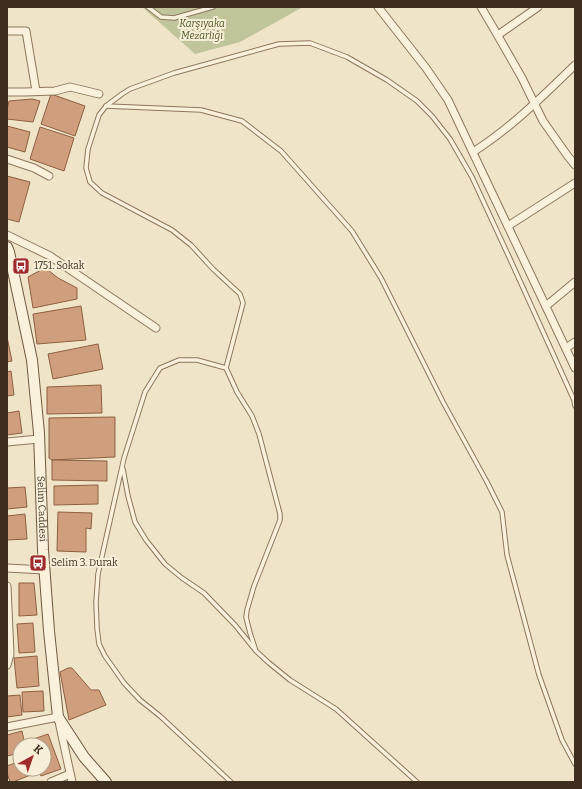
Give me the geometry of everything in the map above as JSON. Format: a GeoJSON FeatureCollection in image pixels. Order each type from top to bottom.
{"type":"FeatureCollection","features":[{"type":"Feature","properties":{"kind":"main road","name":"Selim Caddesi"},"geometry":{"type":"LineString","coordinates":[[7,247],[32,360],[39,439],[44,570],[58,717],[84,757],[106,782]]}},
{"type":"Feature","properties":{"kind":"street"},"geometry":{"type":"LineString","coordinates":[[481,7],[522,78],[543,121],[575,166]]}},
{"type":"Feature","properties":{"kind":"street"},"geometry":{"type":"LineString","coordinates":[[498,35],[538,7]]}},
{"type":"Feature","properties":{"kind":"street"},"geometry":{"type":"LineString","coordinates":[[379,8],[426,68],[448,100],[575,368]]}},
{"type":"Feature","properties":{"kind":"street"},"geometry":{"type":"LineString","coordinates":[[7,32],[26,31],[36,92]]}},
{"type":"Feature","properties":{"kind":"street"},"geometry":{"type":"LineString","coordinates":[[473,152],[498,135],[534,104],[575,65]]}},
{"type":"Feature","properties":{"kind":"street"},"geometry":{"type":"LineString","coordinates":[[7,92],[36,92],[70,87],[98,94]]}},
{"type":"Feature","properties":{"kind":"street"},"geometry":{"type":"LineString","coordinates":[[7,159],[34,168],[49,176]]}},
{"type":"Feature","properties":{"kind":"street"},"geometry":{"type":"LineString","coordinates":[[508,226],[575,183]]}},
{"type":"Feature","properties":{"kind":"street"},"geometry":{"type":"LineString","coordinates":[[7,235],[50,256],[156,328]]}},
{"type":"Feature","properties":{"kind":"street"},"geometry":{"type":"LineString","coordinates":[[546,306],[575,282]]}},
{"type":"Feature","properties":{"kind":"street"},"geometry":{"type":"LineString","coordinates":[[566,348],[575,342]]}},
{"type":"Feature","properties":{"kind":"street"},"geometry":{"type":"LineString","coordinates":[[7,442],[39,439]]}},
{"type":"Feature","properties":{"kind":"street"},"geometry":{"type":"LineString","coordinates":[[7,568],[44,570]]}},
{"type":"Feature","properties":{"kind":"street"},"geometry":{"type":"LineString","coordinates":[[7,586],[10,654],[7,665]]}},
{"type":"Feature","properties":{"kind":"street"},"geometry":{"type":"LineString","coordinates":[[7,727],[58,717],[72,782]]}},
{"type":"Feature","properties":{"kind":"street"},"geometry":{"type":"LineString","coordinates":[[51,782],[70,774]]}},
{"type":"Feature","properties":{"kind":"lane"},"geometry":{"type":"LineString","coordinates":[[148,7],[160,17],[174,18],[213,7]]}},
{"type":"Feature","properties":{"kind":"lane"},"geometry":{"type":"LineString","coordinates":[[256,651],[246,617],[247,610],[254,586],[280,520],[280,514],[252,416],[237,392],[226,368],[243,303],[240,294],[213,269],[191,245],[172,230],[102,193],[90,182],[86,168],[88,149],[99,115],[106,106],[130,89],[174,73],[279,44],[310,43],[347,57],[387,80],[417,101],[432,116],[450,139],[472,177],[574,400],[575,406]]}},
{"type":"Feature","properties":{"kind":"lane"},"geometry":{"type":"LineString","coordinates":[[106,106],[201,110],[242,121],[280,151],[352,231],[381,278],[443,402],[502,512],[507,555],[540,675],[562,740],[575,764]]}},
{"type":"Feature","properties":{"kind":"lane"},"geometry":{"type":"LineString","coordinates":[[226,368],[197,360],[179,360],[160,368],[145,392],[124,458],[98,574],[96,602],[99,644],[104,656],[124,683],[140,700],[160,716],[231,782]]}},
{"type":"Feature","properties":{"kind":"lane"},"geometry":{"type":"LineString","coordinates":[[123,467],[128,496],[135,522],[146,540],[165,564],[204,593],[235,625],[256,651],[290,680],[336,709],[417,782]]}},
{"type":"Feature","properties":{"kind":"green space","name":"Karşıyaka Mezarlığı"},"geometry":{"type":"Polygon","coordinates":[[[142,7],[303,7],[240,42],[195,54],[142,7]]]}},
{"type":"Feature","properties":{"kind":"building"},"geometry":{"type":"Polygon","coordinates":[[[51,94],[85,106],[75,136],[41,124],[51,94]]]}},
{"type":"Feature","properties":{"kind":"building"},"geometry":{"type":"Polygon","coordinates":[[[32,99],[40,101],[33,122],[7,119],[9,101],[32,99]]]}},
{"type":"Feature","properties":{"kind":"building"},"geometry":{"type":"Polygon","coordinates":[[[7,126],[30,132],[25,152],[7,147],[7,126]]]}},
{"type":"Feature","properties":{"kind":"building"},"geometry":{"type":"Polygon","coordinates":[[[40,127],[74,138],[64,171],[30,159],[40,127]]]}},
{"type":"Feature","properties":{"kind":"building"},"geometry":{"type":"Polygon","coordinates":[[[7,176],[30,182],[19,222],[7,219],[7,176]]]}},
{"type":"Feature","properties":{"kind":"building"},"geometry":{"type":"Polygon","coordinates":[[[43,269],[48,270],[58,278],[77,288],[77,299],[33,308],[28,277],[43,269]]]}},
{"type":"Feature","properties":{"kind":"building"},"geometry":{"type":"Polygon","coordinates":[[[81,306],[86,340],[37,344],[33,314],[81,306]]]}},
{"type":"Feature","properties":{"kind":"building"},"geometry":{"type":"Polygon","coordinates":[[[7,337],[12,361],[7,362],[7,337]]]}},
{"type":"Feature","properties":{"kind":"building"},"geometry":{"type":"Polygon","coordinates":[[[98,344],[103,369],[53,379],[48,354],[98,344]]]}},
{"type":"Feature","properties":{"kind":"building"},"geometry":{"type":"Polygon","coordinates":[[[11,371],[14,395],[7,396],[7,372],[11,371]]]}},
{"type":"Feature","properties":{"kind":"building"},"geometry":{"type":"Polygon","coordinates":[[[101,385],[102,413],[47,414],[47,387],[101,385]]]}},
{"type":"Feature","properties":{"kind":"building"},"geometry":{"type":"Polygon","coordinates":[[[19,411],[22,433],[7,435],[7,413],[19,411]]]}},
{"type":"Feature","properties":{"kind":"building"},"geometry":{"type":"Polygon","coordinates":[[[115,417],[115,457],[52,460],[49,458],[49,418],[115,417]]]}},
{"type":"Feature","properties":{"kind":"building"},"geometry":{"type":"Polygon","coordinates":[[[52,460],[107,461],[107,481],[52,480],[52,460]]]}},
{"type":"Feature","properties":{"kind":"building"},"geometry":{"type":"Polygon","coordinates":[[[98,485],[98,504],[54,505],[54,486],[98,485]]]}},
{"type":"Feature","properties":{"kind":"building"},"geometry":{"type":"Polygon","coordinates":[[[25,487],[27,507],[7,509],[7,488],[25,487]]]}},
{"type":"Feature","properties":{"kind":"building"},"geometry":{"type":"Polygon","coordinates":[[[58,512],[92,513],[91,529],[86,528],[86,552],[57,551],[58,512]]]}},
{"type":"Feature","properties":{"kind":"building"},"geometry":{"type":"Polygon","coordinates":[[[25,514],[27,539],[7,540],[7,516],[25,514]]]}},
{"type":"Feature","properties":{"kind":"building"},"geometry":{"type":"Polygon","coordinates":[[[19,583],[34,583],[37,615],[19,616],[19,583]]]}},
{"type":"Feature","properties":{"kind":"building"},"geometry":{"type":"Polygon","coordinates":[[[33,623],[35,652],[19,653],[17,624],[33,623]]]}},
{"type":"Feature","properties":{"kind":"building"},"geometry":{"type":"Polygon","coordinates":[[[37,656],[39,686],[17,688],[14,658],[37,656]]]}},
{"type":"Feature","properties":{"kind":"building"},"geometry":{"type":"Polygon","coordinates":[[[68,668],[72,668],[91,690],[99,690],[106,705],[69,720],[60,672],[68,668]]]}},
{"type":"Feature","properties":{"kind":"building"},"geometry":{"type":"Polygon","coordinates":[[[43,691],[44,711],[23,712],[22,692],[43,691]]]}},
{"type":"Feature","properties":{"kind":"building"},"geometry":{"type":"Polygon","coordinates":[[[20,695],[22,715],[7,717],[7,696],[20,695]]]}},
{"type":"Feature","properties":{"kind":"building"},"geometry":{"type":"Polygon","coordinates":[[[22,731],[23,737],[12,737],[12,755],[7,756],[7,735],[22,731]]]}},
{"type":"Feature","properties":{"kind":"building"},"geometry":{"type":"Polygon","coordinates":[[[48,734],[49,737],[39,737],[48,734]]]}},
{"type":"Feature","properties":{"kind":"building"},"geometry":{"type":"Polygon","coordinates":[[[52,745],[61,769],[52,772],[52,745]]]}},
{"type":"Feature","properties":{"kind":"building"},"geometry":{"type":"Polygon","coordinates":[[[12,764],[12,777],[26,777],[10,782],[7,773],[7,766],[12,764]]]}},
{"type":"Feature","properties":{"kind":"place","name":"1751. Sokak"},"geometry":{"type":"Point","coordinates":[21,266]}},
{"type":"Feature","properties":{"kind":"place","name":"Selim 3. Durak"},"geometry":{"type":"Point","coordinates":[38,563]}}]}
